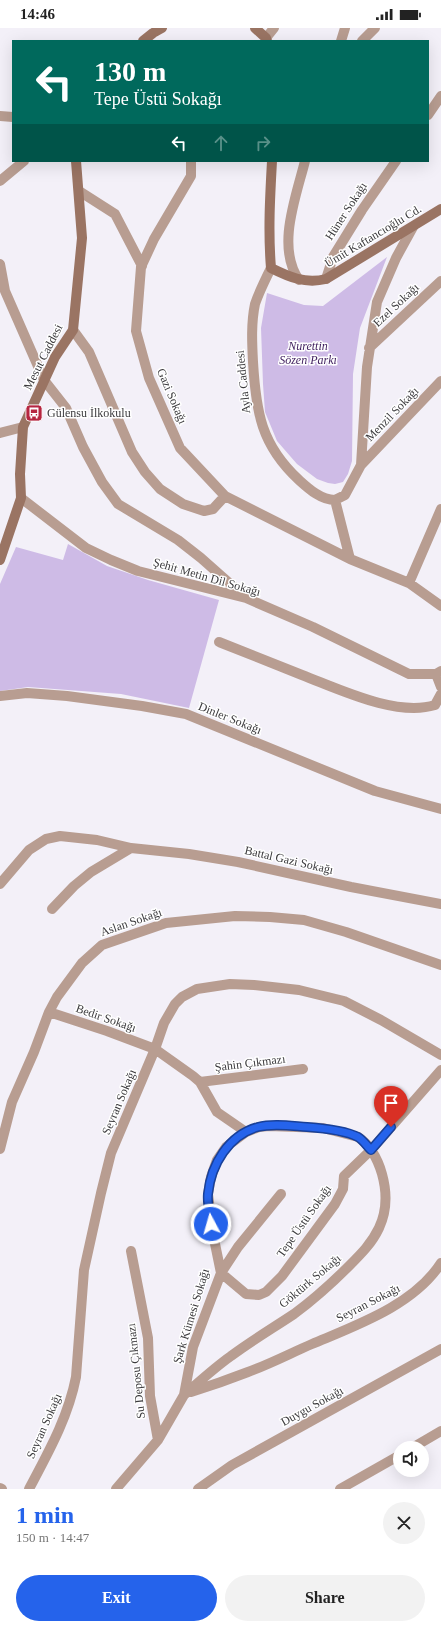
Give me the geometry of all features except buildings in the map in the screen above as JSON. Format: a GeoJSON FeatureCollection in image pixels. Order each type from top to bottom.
{"type":"FeatureCollection","features":[{"type":"Feature","properties":{"kind":"street"},"geometry":{"type":"LineString","coordinates":[[145,40],[162,28]]}},
{"type":"Feature","properties":{"kind":"street"},"geometry":{"type":"LineString","coordinates":[[255,28],[267,40],[274,28]]}},
{"type":"Feature","properties":{"kind":"street"},"geometry":{"type":"LineString","coordinates":[[341,40],[345,28]]}},
{"type":"Feature","properties":{"kind":"street"},"geometry":{"type":"LineString","coordinates":[[363,40],[375,28]]}},
{"type":"Feature","properties":{"kind":"street"},"geometry":{"type":"LineString","coordinates":[[429,114],[441,96]]}},
{"type":"Feature","properties":{"kind":"street"},"geometry":{"type":"LineString","coordinates":[[0,116],[12,117]]}},
{"type":"Feature","properties":{"kind":"street"},"geometry":{"type":"LineString","coordinates":[[0,181],[23,162]]}},
{"type":"Feature","properties":{"kind":"street","name":"Mesut Caddesi"},"geometry":{"type":"LineString","coordinates":[[0,560],[21,498],[20,474],[24,426],[55,357],[73,330],[82,238],[76,162]]}},
{"type":"Feature","properties":{"kind":"street","name":"Gazi Sokağı"},"geometry":{"type":"LineString","coordinates":[[191,162],[191,176],[154,239],[142,266],[136,331],[149,378],[180,448],[225,496],[350,559]]}},
{"type":"Feature","properties":{"kind":"street"},"geometry":{"type":"LineString","coordinates":[[271,268],[269,248],[269,206],[272,162]]}},
{"type":"Feature","properties":{"kind":"street"},"geometry":{"type":"LineString","coordinates":[[299,280],[289,259],[288,238],[305,162]]}},
{"type":"Feature","properties":{"kind":"street","name":"Hüner Sokağı"},"geometry":{"type":"LineString","coordinates":[[326,280],[333,257],[362,210],[395,162]]}},
{"type":"Feature","properties":{"kind":"street"},"geometry":{"type":"LineString","coordinates":[[79,191],[115,214],[142,266]]}},
{"type":"Feature","properties":{"kind":"street","name":"Ümit Kaftancıoğlu Cd."},"geometry":{"type":"LineString","coordinates":[[271,268],[299,280],[326,280],[441,210]]}},
{"type":"Feature","properties":{"kind":"street"},"geometry":{"type":"LineString","coordinates":[[413,227],[396,258],[377,302],[369,348],[361,465],[344,495],[335,500],[350,559],[409,583],[441,606]]}},
{"type":"Feature","properties":{"kind":"street"},"geometry":{"type":"LineString","coordinates":[[0,264],[3,294],[44,380],[66,408],[87,454],[102,482],[118,504],[178,540],[201,558],[246,598]]}},
{"type":"Feature","properties":{"kind":"street","name":"Ayla Caddesi"},"geometry":{"type":"LineString","coordinates":[[271,268],[262,285],[253,320],[252,342],[254,386],[261,424],[275,454],[289,471],[324,499],[335,500]]}},
{"type":"Feature","properties":{"kind":"street","name":"Ezel Sokağı"},"geometry":{"type":"LineString","coordinates":[[369,348],[441,281]]}},
{"type":"Feature","properties":{"kind":"street"},"geometry":{"type":"LineString","coordinates":[[73,330],[89,352],[132,452],[146,472],[160,488],[183,504],[204,511],[213,508],[225,496]]}},
{"type":"Feature","properties":{"kind":"street","name":"Menzil Sokağı"},"geometry":{"type":"LineString","coordinates":[[361,465],[441,381]]}},
{"type":"Feature","properties":{"kind":"street"},"geometry":{"type":"LineString","coordinates":[[0,433],[24,426]]}},
{"type":"Feature","properties":{"kind":"street","name":"Şehit Metin Dil Sokağı"},"geometry":{"type":"LineString","coordinates":[[21,498],[86,548],[111,560],[138,571],[246,598],[313,627],[409,674],[438,673]]}},
{"type":"Feature","properties":{"kind":"street"},"geometry":{"type":"LineString","coordinates":[[409,583],[441,509]]}},
{"type":"Feature","properties":{"kind":"street"},"geometry":{"type":"LineString","coordinates":[[219,642],[366,700],[408,708],[427,707],[435,705],[441,694]]}},
{"type":"Feature","properties":{"kind":"street"},"geometry":{"type":"LineString","coordinates":[[438,673],[441,687]]}},
{"type":"Feature","properties":{"kind":"street","name":"Dinler Sokağı"},"geometry":{"type":"LineString","coordinates":[[0,696],[27,694],[68,696],[142,706],[186,714],[375,791],[441,809]]}},
{"type":"Feature","properties":{"kind":"street","name":"Battal Gazi Sokağı"},"geometry":{"type":"LineString","coordinates":[[0,884],[29,850],[46,839],[60,836],[78,837],[131,848],[189,854],[238,862],[351,887],[441,904]]}},
{"type":"Feature","properties":{"kind":"street"},"geometry":{"type":"LineString","coordinates":[[52,909],[74,886],[91,872],[131,848]]}},
{"type":"Feature","properties":{"kind":"street","name":"Aslan Sokağı"},"geometry":{"type":"LineString","coordinates":[[0,1149],[12,1102],[34,1052],[49,1012],[57,997],[82,963],[100,946],[166,923],[240,916],[304,920],[346,932],[441,965]]}},
{"type":"Feature","properties":{"kind":"street","name":"Seyran Sokağı"},"geometry":{"type":"LineString","coordinates":[[29,1489],[53,1445],[73,1394],[76,1377],[84,1270],[100,1193],[111,1153],[169,1012],[175,1004],[190,991],[205,987],[230,984],[299,990],[344,1001],[381,1020],[441,1055]]}},
{"type":"Feature","properties":{"kind":"street","name":"Bedir Sokağı"},"geometry":{"type":"LineString","coordinates":[[49,1012],[155,1049],[200,1082]]}},
{"type":"Feature","properties":{"kind":"street","name":"Şahin Çıkmazı"},"geometry":{"type":"LineString","coordinates":[[200,1082],[303,1069]]}},
{"type":"Feature","properties":{"kind":"street","name":"Tepe Üstü Sokağı"},"geometry":{"type":"LineString","coordinates":[[221,1273],[246,1294],[259,1295],[266,1292],[282,1276],[335,1204],[343,1188],[344,1176],[371,1150],[441,1070]]}},
{"type":"Feature","properties":{"kind":"street"},"geometry":{"type":"LineString","coordinates":[[200,1082],[217,1112],[246,1132]]}},
{"type":"Feature","properties":{"kind":"street","name":"Şark Kümesi Sokağı"},"geometry":{"type":"LineString","coordinates":[[116,1489],[158,1440],[184,1395],[193,1347],[221,1273],[213,1234],[208,1194],[211,1177],[217,1160],[226,1147],[246,1132],[259,1127],[269,1126],[322,1128],[358,1137],[371,1150]]}},
{"type":"Feature","properties":{"kind":"street","name":"Göktürk Sokağı"},"geometry":{"type":"LineString","coordinates":[[184,1395],[230,1356],[295,1312],[339,1276],[366,1248],[379,1227],[385,1206],[384,1181],[380,1165],[371,1150]]}},
{"type":"Feature","properties":{"kind":"street"},"geometry":{"type":"LineString","coordinates":[[221,1273],[238,1247],[281,1194]]}},
{"type":"Feature","properties":{"kind":"street","name":"Su Deposu Çıkmazı"},"geometry":{"type":"LineString","coordinates":[[131,1252],[148,1338],[150,1396],[158,1440]]}},
{"type":"Feature","properties":{"kind":"street","name":"Seyran Sokağı"},"geometry":{"type":"LineString","coordinates":[[184,1395],[249,1372],[348,1329],[386,1310],[415,1292],[431,1277],[441,1263]]}},
{"type":"Feature","properties":{"kind":"street","name":"Duygu Sokağı"},"geometry":{"type":"LineString","coordinates":[[198,1489],[232,1465],[441,1349]]}},
{"type":"Feature","properties":{"kind":"street"},"geometry":{"type":"LineString","coordinates":[[424,1441],[441,1431]]}},
{"type":"Feature","properties":{"kind":"street"},"geometry":{"type":"LineString","coordinates":[[340,1489],[393,1459]]}},
{"type":"Feature","properties":{"kind":"green space","name":"Nurettin Sözen Parkı"},"geometry":{"type":"Polygon","coordinates":[[[387,257],[360,328],[353,374],[352,461],[348,474],[343,482],[335,484],[328,483],[317,479],[297,464],[277,441],[265,412],[261,328],[267,293],[304,305],[323,306],[387,257]]]}},
{"type":"Feature","properties":{"kind":"green space"},"geometry":{"type":"Polygon","coordinates":[[[68,544],[107,566],[148,580],[219,600],[189,708],[121,694],[28,687],[0,691],[0,584],[16,547],[63,560],[68,544]]]}},
{"type":"Feature","properties":{"kind":"place","name":"Gülensu İlkokulu"},"geometry":{"type":"Point","coordinates":[34,413]}},
{"type":"Feature","properties":{"kind":"route"},"geometry":{"type":"LineString","coordinates":[[211,1224],[208,1194],[211,1177],[217,1160],[226,1147],[246,1132],[259,1127],[269,1126],[322,1128],[358,1137],[371,1150],[391,1127]]}}]}
